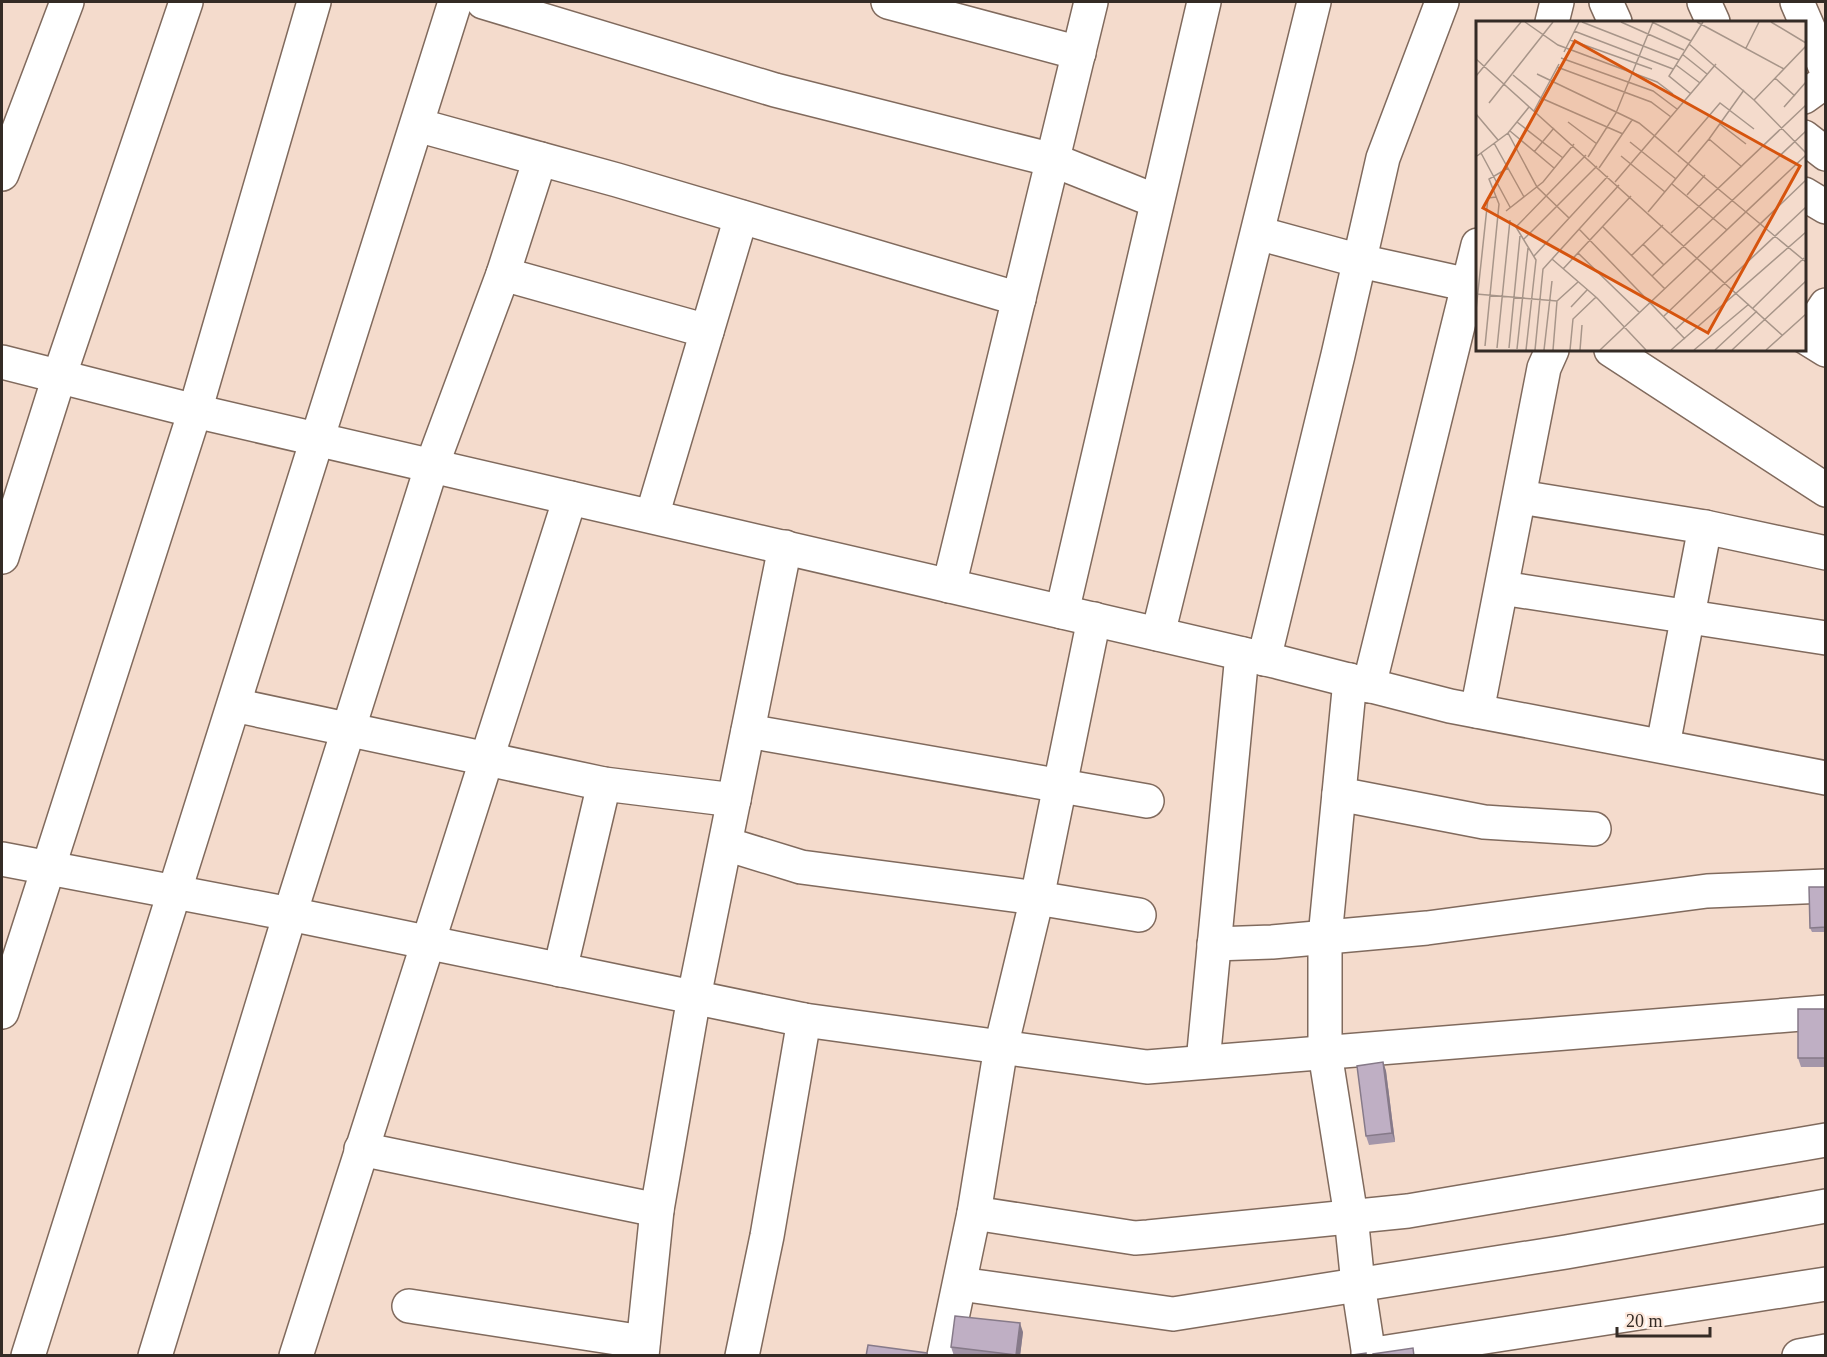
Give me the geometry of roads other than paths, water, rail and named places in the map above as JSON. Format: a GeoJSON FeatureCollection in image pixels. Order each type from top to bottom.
{"type":"FeatureCollection","features":[{"type":"Feature","properties":{"kind":"street"},"geometry":{"type":"LineString","coordinates":[[2,174],[67,2]]}},
{"type":"Feature","properties":{"kind":"street"},"geometry":{"type":"LineString","coordinates":[[2,557],[58,377],[186,2]]}},
{"type":"Feature","properties":{"kind":"street"},"geometry":{"type":"LineString","coordinates":[[2,1012],[46,868],[195,411],[314,2]]}},
{"type":"Feature","properties":{"kind":"street"},"geometry":{"type":"LineString","coordinates":[[28,1356],[319,440],[455,2]]}},
{"type":"Feature","properties":{"kind":"street"},"geometry":{"type":"LineString","coordinates":[[483,2],[775,90],[1053,160],[1156,201]]}},
{"type":"Feature","properties":{"kind":"street"},"geometry":{"type":"LineString","coordinates":[[888,2],[1079,53]]}},
{"type":"Feature","properties":{"kind":"street"},"geometry":{"type":"LineString","coordinates":[[949,586],[1091,2]]}},
{"type":"Feature","properties":{"kind":"street"},"geometry":{"type":"LineString","coordinates":[[1062,612],[1204,2]]}},
{"type":"Feature","properties":{"kind":"street"},"geometry":{"type":"LineString","coordinates":[[1158,634],[1314,2]]}},
{"type":"Feature","properties":{"kind":"street"},"geometry":{"type":"LineString","coordinates":[[1203,1062],[1214,944],[1253,656],[1360,261],[1383,158],[1442,2]]}},
{"type":"Feature","properties":{"kind":"street"},"geometry":{"type":"LineString","coordinates":[[1552,21],[1557,2]]}},
{"type":"Feature","properties":{"kind":"street"},"geometry":{"type":"LineString","coordinates":[[1606,2],[1615,21]]}},
{"type":"Feature","properties":{"kind":"street"},"geometry":{"type":"LineString","coordinates":[[1704,2],[1713,21]]}},
{"type":"Feature","properties":{"kind":"street"},"geometry":{"type":"LineString","coordinates":[[1797,2],[1805,21]]}},
{"type":"Feature","properties":{"kind":"street"},"geometry":{"type":"LineString","coordinates":[[1806,23],[1826,69]]}},
{"type":"Feature","properties":{"kind":"street"},"geometry":{"type":"LineString","coordinates":[[1806,96],[1826,81]]}},
{"type":"Feature","properties":{"kind":"street"},"geometry":{"type":"LineString","coordinates":[[417,125],[1019,299]]}},
{"type":"Feature","properties":{"kind":"street"},"geometry":{"type":"LineString","coordinates":[[1806,139],[1826,154]]}},
{"type":"Feature","properties":{"kind":"street"},"geometry":{"type":"LineString","coordinates":[[155,1356],[290,914],[432,465],[503,274],[540,159]]}},
{"type":"Feature","properties":{"kind":"street"},"geometry":{"type":"LineString","coordinates":[[1806,195],[1826,207]]}},
{"type":"Feature","properties":{"kind":"street"},"geometry":{"type":"LineString","coordinates":[[652,516],[741,217]]}},
{"type":"Feature","properties":{"kind":"street"},"geometry":{"type":"LineString","coordinates":[[1258,233],[1360,261],[1472,285]]}},
{"type":"Feature","properties":{"kind":"street"},"geometry":{"type":"LineString","coordinates":[[1476,258],[1472,285],[1359,683],[1339,794],[1325,937],[1325,1053],[1351,1216],[1368,1355],[1826,1284]]}},
{"type":"Feature","properties":{"kind":"street"},"geometry":{"type":"LineString","coordinates":[[503,274],[707,331]]}},
{"type":"Feature","properties":{"kind":"street"},"geometry":{"type":"LineString","coordinates":[[1806,334],[1826,305]]}},
{"type":"Feature","properties":{"kind":"street"},"geometry":{"type":"LineString","coordinates":[[1806,338],[1826,350]]}},
{"type":"Feature","properties":{"kind":"street"},"geometry":{"type":"LineString","coordinates":[[1478,711],[1544,368],[1552,351]]}},
{"type":"Feature","properties":{"kind":"street"},"geometry":{"type":"LineString","coordinates":[[1613,351],[1826,489]]}},
{"type":"Feature","properties":{"kind":"street"},"geometry":{"type":"LineString","coordinates":[[2,362],[195,411],[1253,656],[1478,711],[1826,778]]}},
{"type":"Feature","properties":{"kind":"street"},"geometry":{"type":"LineString","coordinates":[[1520,497],[1705,527],[1826,554]]}},
{"type":"Feature","properties":{"kind":"street"},"geometry":{"type":"LineString","coordinates":[[296,1356],[426,943],[487,761],[570,498]]}},
{"type":"Feature","properties":{"kind":"street"},"geometry":{"type":"LineString","coordinates":[[1663,746],[1705,527]]}},
{"type":"Feature","properties":{"kind":"street"},"geometry":{"type":"LineString","coordinates":[[409,1306],[642,1349],[657,1210],[694,998],[785,548]]}},
{"type":"Feature","properties":{"kind":"street"},"geometry":{"type":"LineString","coordinates":[[1502,588],[1826,638]]}},
{"type":"Feature","properties":{"kind":"street"},"geometry":{"type":"LineString","coordinates":[[944,1356],[974,1213],[1001,1047],[1037,898],[1058,784],[1094,619]]}},
{"type":"Feature","properties":{"kind":"street"},"geometry":{"type":"LineString","coordinates":[[234,705],[487,761],[604,784],[734,800]]}},
{"type":"Feature","properties":{"kind":"street"},"geometry":{"type":"LineString","coordinates":[[748,731],[1147,801]]}},
{"type":"Feature","properties":{"kind":"street"},"geometry":{"type":"LineString","coordinates":[[560,970],[604,784]]}},
{"type":"Feature","properties":{"kind":"street"},"geometry":{"type":"LineString","coordinates":[[1339,794],[1484,822],[1594,829]]}},
{"type":"Feature","properties":{"kind":"street"},"geometry":{"type":"LineString","coordinates":[[726,844],[801,867],[1037,898],[1139,915]]}},
{"type":"Feature","properties":{"kind":"street"},"geometry":{"type":"LineString","coordinates":[[2,859],[290,914],[804,1020],[1147,1067],[1826,1012]]}},
{"type":"Feature","properties":{"kind":"street"},"geometry":{"type":"LineString","coordinates":[[1214,944],[1427,928],[1707,891],[1826,886]]}},
{"type":"Feature","properties":{"kind":"street"},"geometry":{"type":"LineString","coordinates":[[742,1356],[767,1236],[804,1020]]}},
{"type":"Feature","properties":{"kind":"street"},"geometry":{"type":"LineString","coordinates":[[974,1213],[1135,1238],[1408,1212],[1826,1140]]}},
{"type":"Feature","properties":{"kind":"street"},"geometry":{"type":"LineString","coordinates":[[361,1149],[657,1210]]}},
{"type":"Feature","properties":{"kind":"street"},"geometry":{"type":"LineString","coordinates":[[960,1284],[1163,1314],[1566,1252],[1826,1206]]}},
{"type":"Feature","properties":{"kind":"street"},"geometry":{"type":"LineString","coordinates":[[1799,1356],[1826,1351]]}}]}
